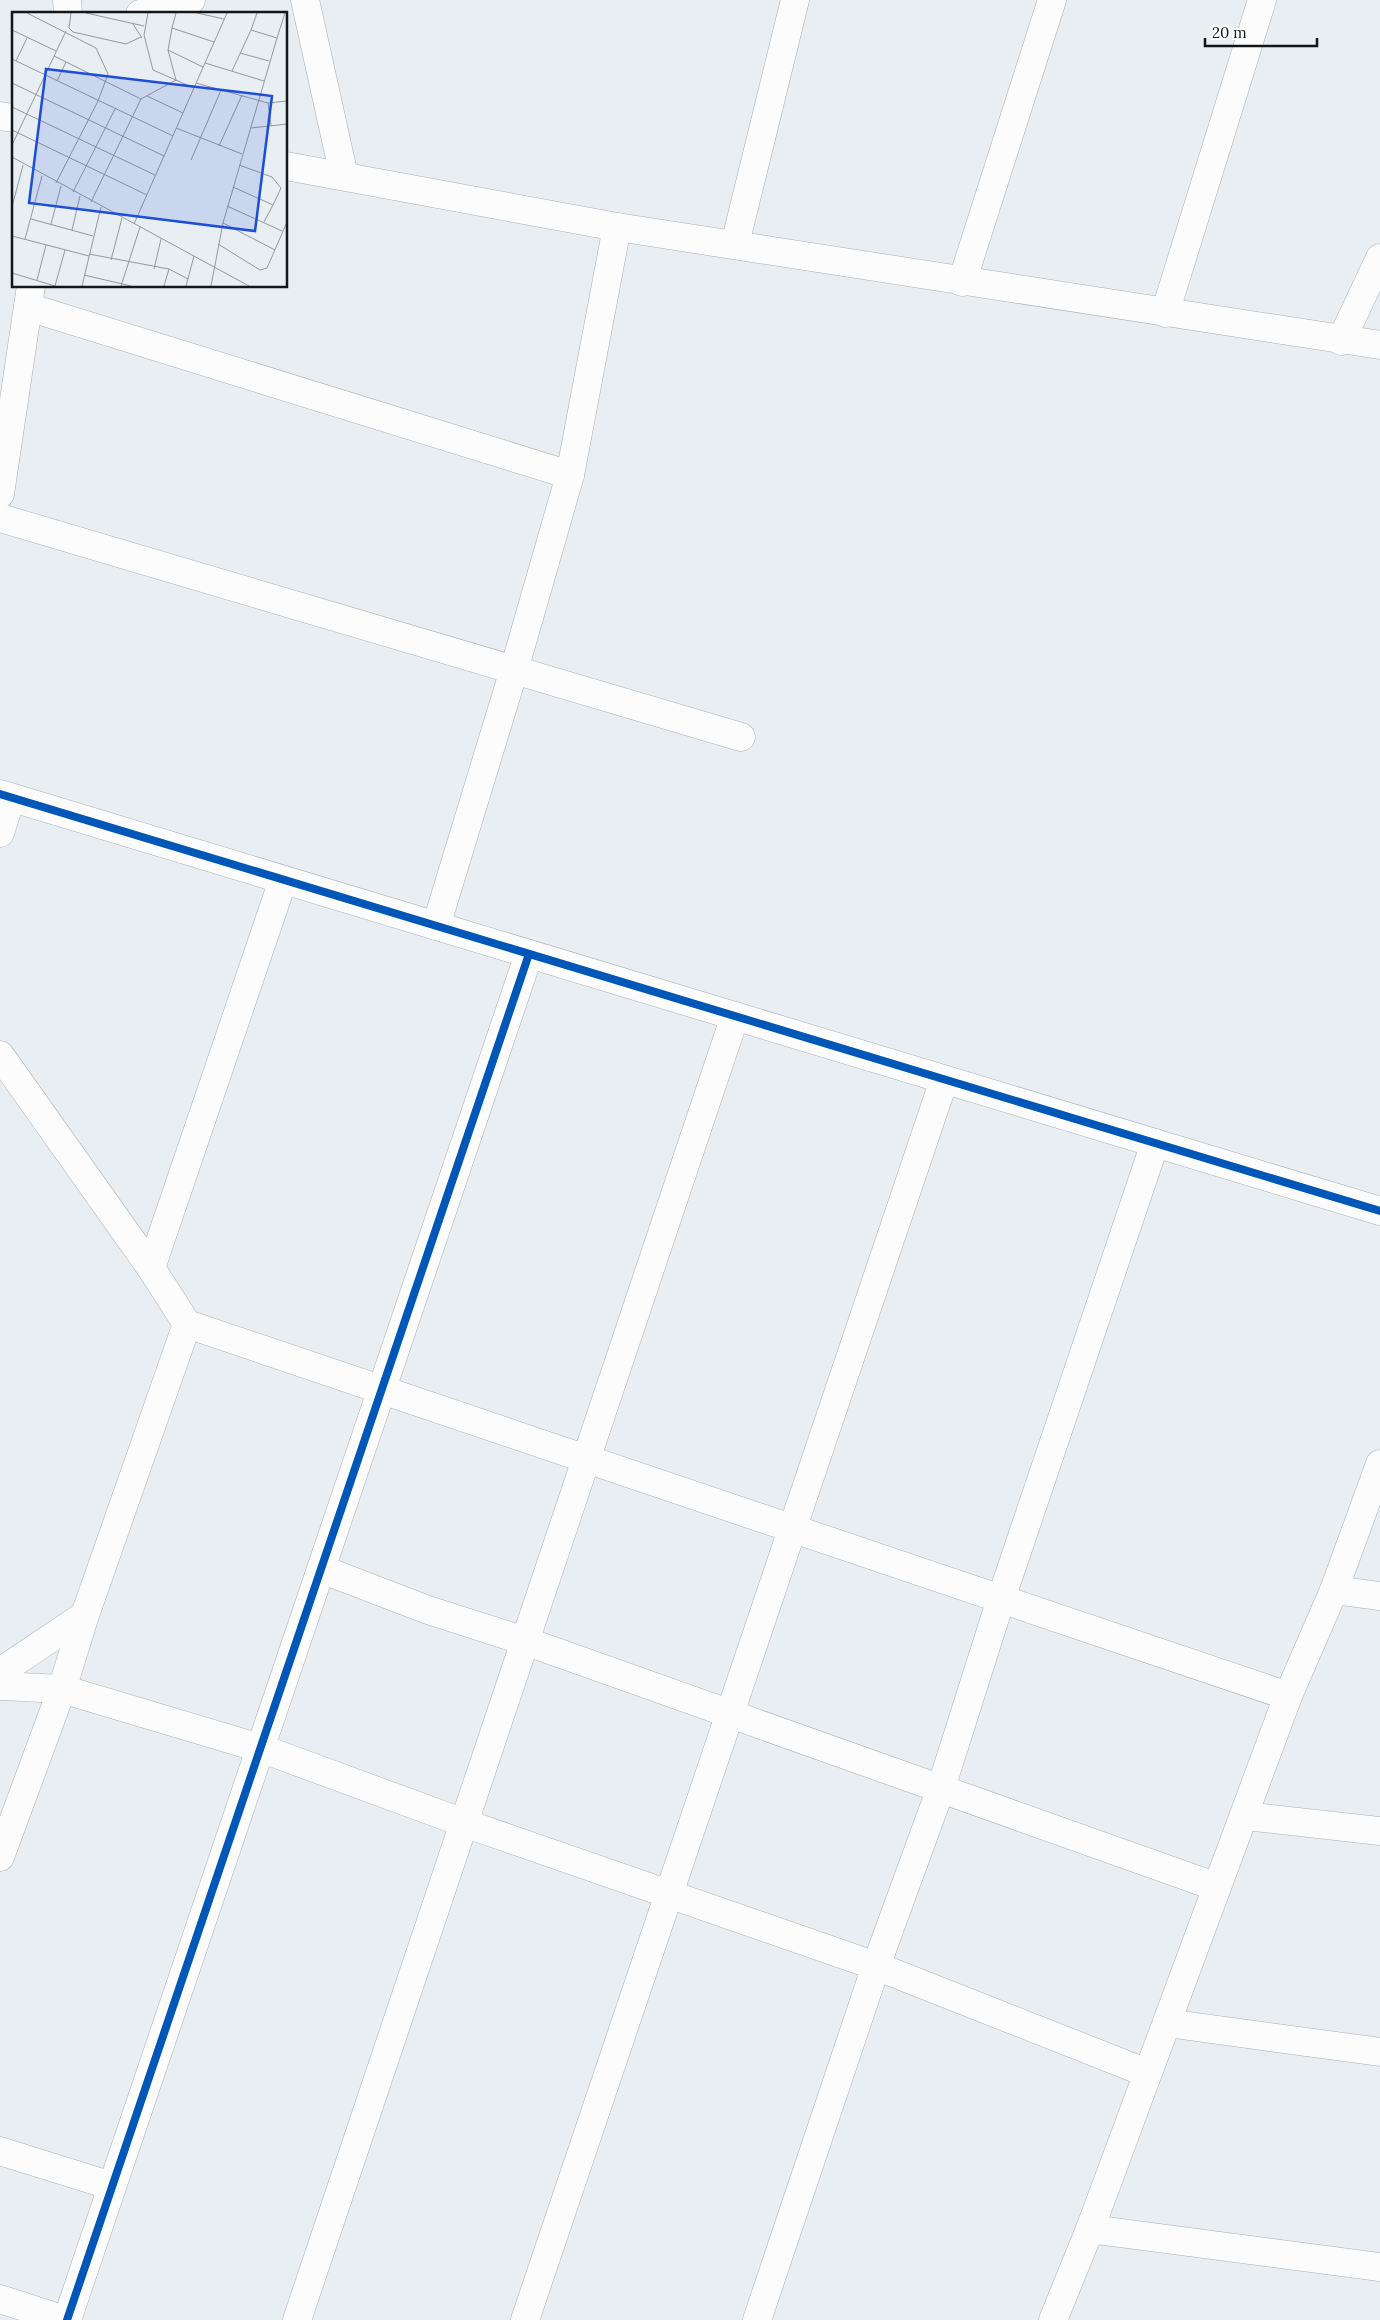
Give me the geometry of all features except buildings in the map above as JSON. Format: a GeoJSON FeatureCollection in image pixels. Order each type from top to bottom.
{"type":"FeatureCollection","features":[{"type":"Feature","properties":{"kind":"street"},"geometry":{"type":"LineString","coordinates":[[147,12],[191,0]]}},
{"type":"Feature","properties":{"kind":"street"},"geometry":{"type":"LineString","coordinates":[[305,0],[344,176]]}},
{"type":"Feature","properties":{"kind":"street"},"geometry":{"type":"LineString","coordinates":[[735,244],[795,0]]}},
{"type":"Feature","properties":{"kind":"street"},"geometry":{"type":"LineString","coordinates":[[962,282],[1052,0]]}},
{"type":"Feature","properties":{"kind":"street"},"geometry":{"type":"LineString","coordinates":[[1165,313],[1262,0]]}},
{"type":"Feature","properties":{"kind":"street"},"geometry":{"type":"LineString","coordinates":[[288,166],[617,227],[735,244],[962,282],[1341,341],[1380,345]]}},
{"type":"Feature","properties":{"kind":"street"},"geometry":{"type":"LineString","coordinates":[[436,926],[514,670],[570,475],[617,227]]}},
{"type":"Feature","properties":{"kind":"street"},"geometry":{"type":"LineString","coordinates":[[1341,341],[1380,258]]}},
{"type":"Feature","properties":{"kind":"street"},"geometry":{"type":"LineString","coordinates":[[0,494],[29,297],[570,475]]}},
{"type":"Feature","properties":{"kind":"street"},"geometry":{"type":"LineString","coordinates":[[0,518],[741,737]]}},
{"type":"Feature","properties":{"kind":"street"},"geometry":{"type":"LineString","coordinates":[[0,833],[6,796],[1380,1211]]}},
{"type":"Feature","properties":{"kind":"street"},"geometry":{"type":"LineString","coordinates":[[151,1268],[283,880]]}},
{"type":"Feature","properties":{"kind":"street"},"geometry":{"type":"LineString","coordinates":[[0,2298],[66,2320],[529,954]]}},
{"type":"Feature","properties":{"kind":"street"},"geometry":{"type":"LineString","coordinates":[[297,2320],[735,1016]]}},
{"type":"Feature","properties":{"kind":"street"},"geometry":{"type":"LineString","coordinates":[[0,1055],[151,1268],[187,1324],[1288,1696]]}},
{"type":"Feature","properties":{"kind":"street"},"geometry":{"type":"LineString","coordinates":[[525,2320],[944,1080]]}},
{"type":"Feature","properties":{"kind":"street"},"geometry":{"type":"LineString","coordinates":[[757,2320],[876,1966],[941,1788],[1001,1600],[1155,1143]]}},
{"type":"Feature","properties":{"kind":"street"},"geometry":{"type":"LineString","coordinates":[[0,1857],[62,1689],[84,1615],[187,1324]]}},
{"type":"Feature","properties":{"kind":"street"},"geometry":{"type":"LineString","coordinates":[[1053,2320],[1090,2229],[1288,1696],[1334,1590],[1380,1464]]}},
{"type":"Feature","properties":{"kind":"street"},"geometry":{"type":"LineString","coordinates":[[320,1569],[428,1610],[525,1641],[1217,1886]]}},
{"type":"Feature","properties":{"kind":"street"},"geometry":{"type":"LineString","coordinates":[[1334,1590],[1380,1596]]}},
{"type":"Feature","properties":{"kind":"street"},"geometry":{"type":"LineString","coordinates":[[0,1672],[84,1615]]}},
{"type":"Feature","properties":{"kind":"street"},"geometry":{"type":"LineString","coordinates":[[0,1686],[62,1689],[260,1748],[464,1823],[669,1892],[876,1966],[1148,2072]]}},
{"type":"Feature","properties":{"kind":"street"},"geometry":{"type":"LineString","coordinates":[[1245,1816],[1380,1832]]}},
{"type":"Feature","properties":{"kind":"street"},"geometry":{"type":"LineString","coordinates":[[1167,2023],[1380,2052]]}},
{"type":"Feature","properties":{"kind":"street"},"geometry":{"type":"LineString","coordinates":[[0,2151],[112,2186]]}},
{"type":"Feature","properties":{"kind":"street"},"geometry":{"type":"LineString","coordinates":[[1090,2229],[1380,2267]]}},
{"type":"Feature","properties":{"kind":"cycle path"},"geometry":{"type":"LineString","coordinates":[[0,794],[1380,1211]]}},
{"type":"Feature","properties":{"kind":"cycle path"},"geometry":{"type":"LineString","coordinates":[[67,2320],[529,954]]}}]}
